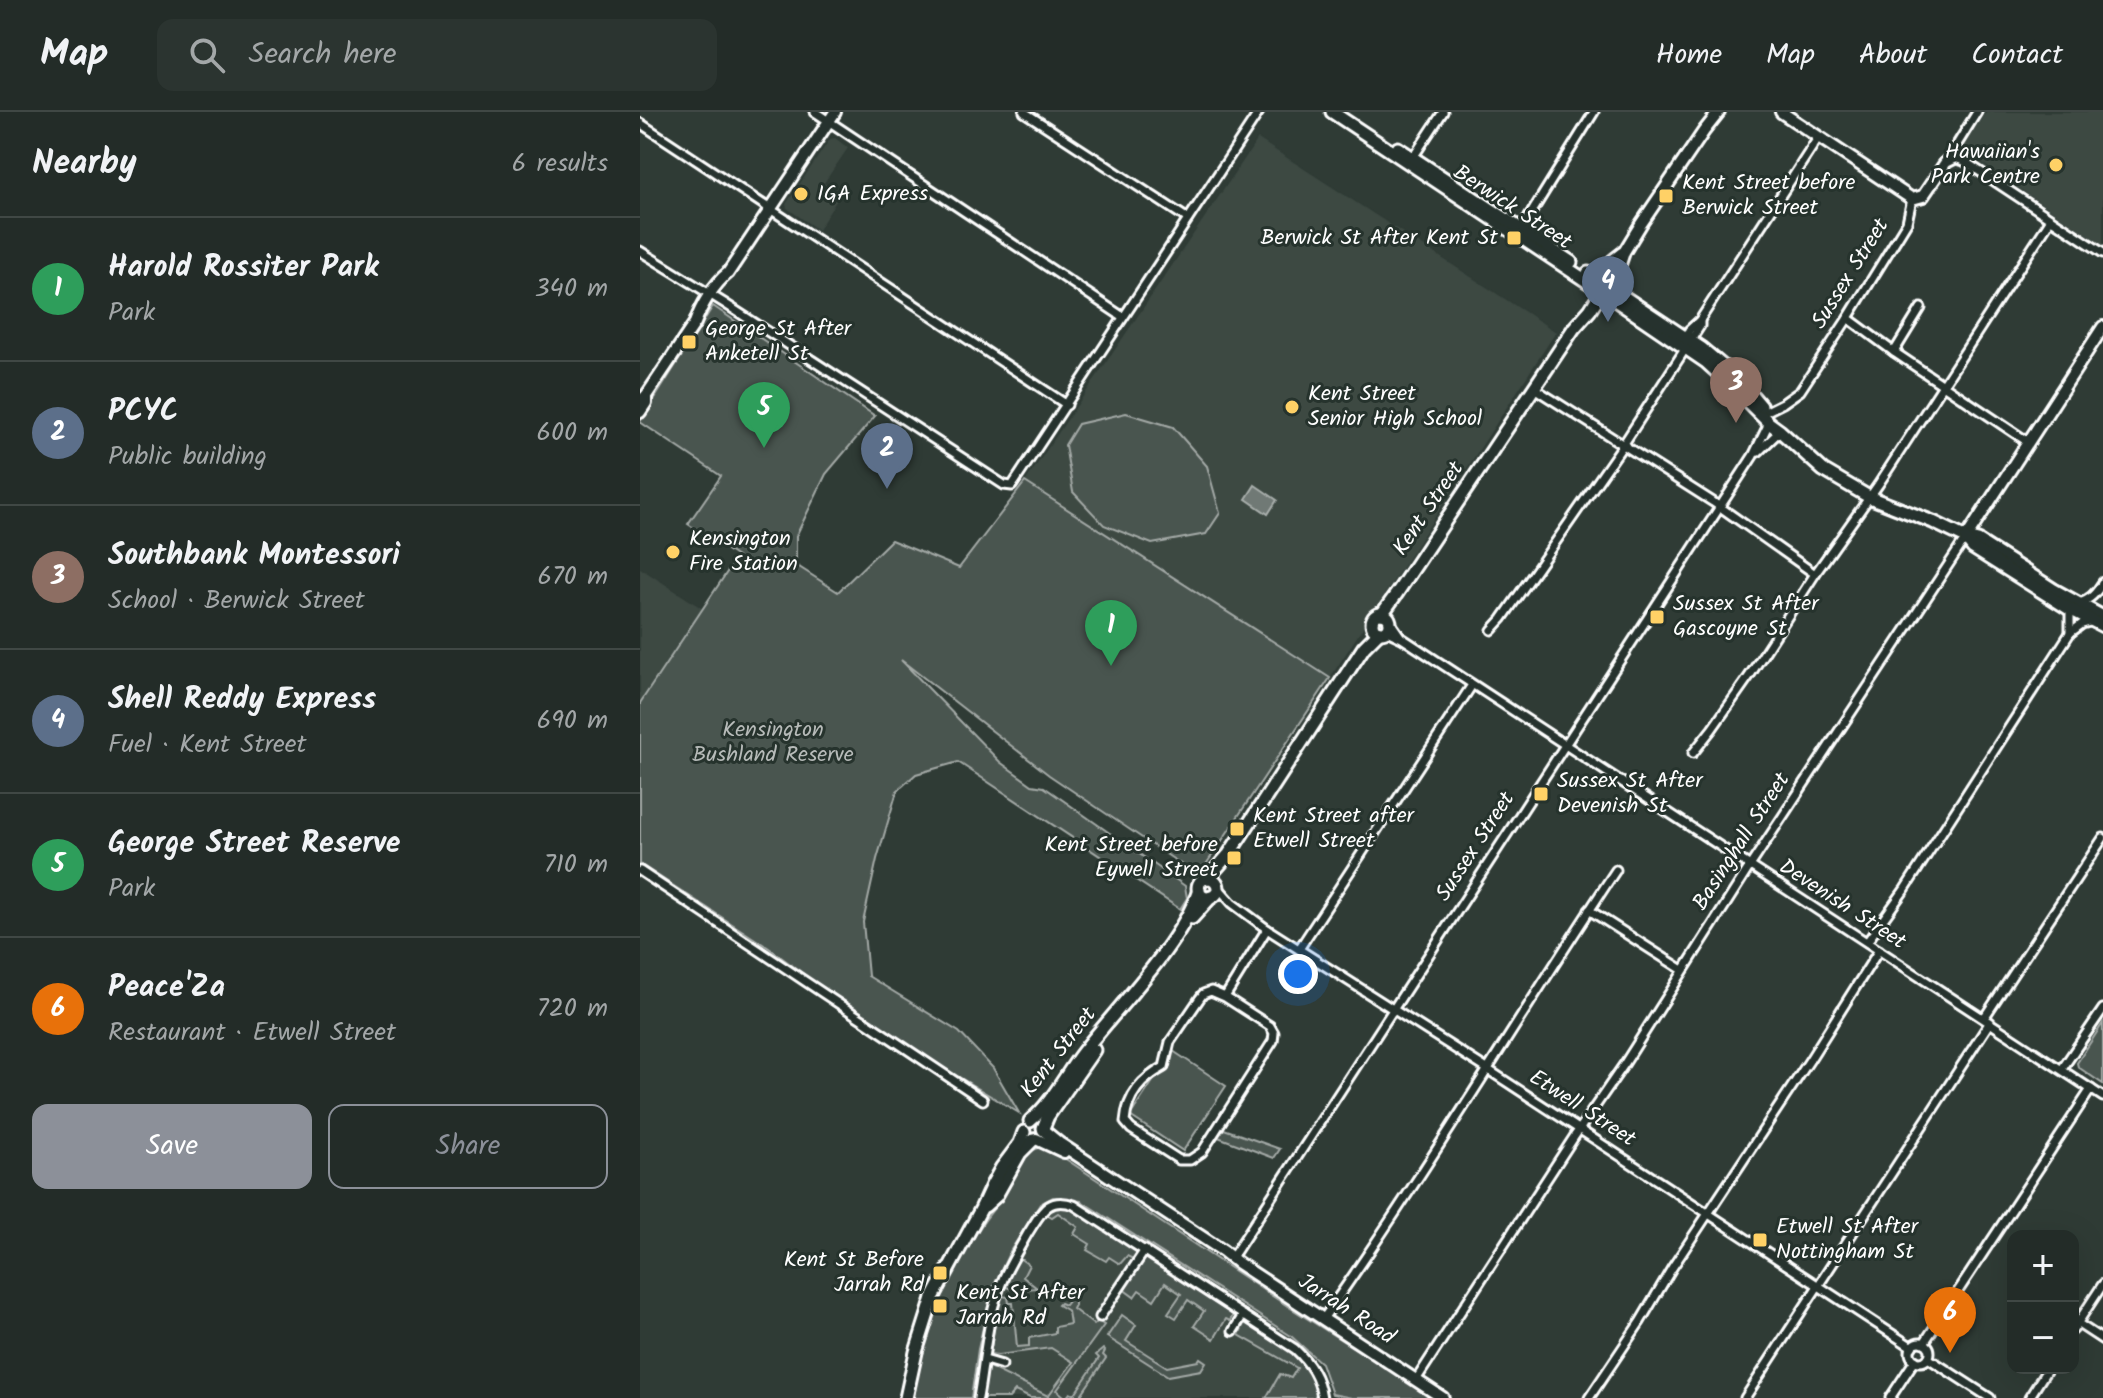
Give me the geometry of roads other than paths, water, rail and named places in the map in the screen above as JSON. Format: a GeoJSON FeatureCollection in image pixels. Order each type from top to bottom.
{"type":"FeatureCollection","features":[{"type":"Feature","properties":{"kind":"main road","name":"Berwick Street"},"geometry":{"type":"LineString","coordinates":[[1332,112],[1528,232],[1601,286]]}},
{"type":"Feature","properties":{"kind":"main road","name":"Berwick Street"},"geometry":{"type":"LineString","coordinates":[[1344,112],[1411,160],[1687,342],[1823,470],[1869,497],[1966,538],[1973,548],[2099,619]]}},
{"type":"Feature","properties":{"kind":"main road","name":"Kent Street"},"geometry":{"type":"LineString","coordinates":[[906,1398],[933,1298],[997,1175],[1020,1143],[1035,1132],[1048,1116],[1213,889],[1223,863],[1364,647],[1383,624],[1397,593],[1533,388],[1590,310],[1601,286]]}},
{"type":"Feature","properties":{"kind":"main road","name":"Kent Street"},"geometry":{"type":"LineString","coordinates":[[1035,1132],[1049,1102],[1078,1058],[1155,963],[1188,916],[1199,890],[1203,896],[1213,889]]}},
{"type":"Feature","properties":{"kind":"street"},"geometry":{"type":"LineString","coordinates":[[815,112],[832,117],[1123,317]]}},
{"type":"Feature","properties":{"kind":"street"},"geometry":{"type":"LineString","coordinates":[[1024,112],[1188,219]]}},
{"type":"Feature","properties":{"kind":"street"},"geometry":{"type":"LineString","coordinates":[[640,251],[1004,485],[1012,486],[1259,112]]}},
{"type":"Feature","properties":{"kind":"street"},"geometry":{"type":"LineString","coordinates":[[1411,160],[1443,112]]}},
{"type":"Feature","properties":{"kind":"street"},"geometry":{"type":"LineString","coordinates":[[1528,232],[1526,226],[1531,213],[1594,112]]}},
{"type":"Feature","properties":{"kind":"street","name":"Kent Street"},"geometry":{"type":"LineString","coordinates":[[1601,286],[1613,260],[1624,252],[1716,112]]}},
{"type":"Feature","properties":{"kind":"street"},"geometry":{"type":"LineString","coordinates":[[1781,112],[1912,199]]}},
{"type":"Feature","properties":{"kind":"street","name":"Sussex Street"},"geometry":{"type":"LineString","coordinates":[[1229,1257],[1434,949],[1720,508],[1753,456],[1768,417],[1800,391],[1907,222],[1912,199],[1923,196],[1946,162],[1954,158],[1956,146],[1977,112]]}},
{"type":"Feature","properties":{"kind":"street"},"geometry":{"type":"LineString","coordinates":[[640,412],[646,403],[643,399],[695,323],[702,319],[713,297],[728,280],[728,273],[832,117]]}},
{"type":"Feature","properties":{"kind":"street"},"geometry":{"type":"LineString","coordinates":[[640,123],[1067,405]]}},
{"type":"Feature","properties":{"kind":"street"},"geometry":{"type":"LineString","coordinates":[[1492,630],[1623,445],[1687,342],[1695,323],[1700,320],[1818,138]]}},
{"type":"Feature","properties":{"kind":"street"},"geometry":{"type":"LineString","coordinates":[[1954,158],[1964,161],[2103,253]]}},
{"type":"Feature","properties":{"kind":"street"},"geometry":{"type":"LineString","coordinates":[[1693,753],[1742,686],[1869,497],[2051,219]]}},
{"type":"Feature","properties":{"kind":"street"},"geometry":{"type":"LineString","coordinates":[[1894,352],[1921,308]]}},
{"type":"Feature","properties":{"kind":"street"},"geometry":{"type":"LineString","coordinates":[[1848,318],[2028,442]]}},
{"type":"Feature","properties":{"kind":"street","name":"Basinghall Street"},"geometry":{"type":"LineString","coordinates":[[1416,1380],[2103,327]]}},
{"type":"Feature","properties":{"kind":"street"},"geometry":{"type":"LineString","coordinates":[[1533,388],[1720,508],[1815,574]]}},
{"type":"Feature","properties":{"kind":"street","name":"Sussex Street"},"geometry":{"type":"LineString","coordinates":[[1753,456],[1780,431]]}},
{"type":"Feature","properties":{"kind":"street"},"geometry":{"type":"LineString","coordinates":[[2070,633],[2073,606],[2088,600],[2103,582]]}},
{"type":"Feature","properties":{"kind":"street"},"geometry":{"type":"LineString","coordinates":[[1867,942],[1905,889],[2070,633],[2082,624],[2099,619],[2094,603],[2096,592]]}},
{"type":"Feature","properties":{"kind":"street","name":"Devenish Street"},"geometry":{"type":"LineString","coordinates":[[1383,624],[2103,1097]]}},
{"type":"Feature","properties":{"kind":"street"},"geometry":{"type":"LineString","coordinates":[[1299,949],[1472,685]]}},
{"type":"Feature","properties":{"kind":"street"},"geometry":{"type":"LineString","coordinates":[[1745,1398],[2103,838]]}},
{"type":"Feature","properties":{"kind":"street"},"geometry":{"type":"LineString","coordinates":[[1323,1319],[1616,870]]}},
{"type":"Feature","properties":{"kind":"street"},"geometry":{"type":"LineString","coordinates":[[640,871],[983,1100]]}},
{"type":"Feature","properties":{"kind":"street","name":"Etwell Street"},"geometry":{"type":"LineString","coordinates":[[1213,889],[1267,929],[1912,1347]]}},
{"type":"Feature","properties":{"kind":"street"},"geometry":{"type":"LineString","coordinates":[[1589,910],[1683,970]]}},
{"type":"Feature","properties":{"kind":"street"},"geometry":{"type":"LineString","coordinates":[[1225,997],[1267,929]]}},
{"type":"Feature","properties":{"kind":"street"},"geometry":{"type":"LineString","coordinates":[[1589,1398],[1879,950]]}},
{"type":"Feature","properties":{"kind":"street"},"geometry":{"type":"LineString","coordinates":[[1211,991],[1225,997],[1268,1024],[1274,1033],[1273,1041],[1202,1152],[1190,1160],[1179,1160],[1131,1129],[1125,1122],[1127,1104],[1144,1079],[1164,1067],[1170,1042],[1203,994],[1211,991]]}},
{"type":"Feature","properties":{"kind":"street"},"geometry":{"type":"LineString","coordinates":[[2062,1069],[2103,1009]]}},
{"type":"Feature","properties":{"kind":"street"},"geometry":{"type":"LineString","coordinates":[[1924,1343],[2091,1089]]}},
{"type":"Feature","properties":{"kind":"street","name":"Jarrah Road"},"geometry":{"type":"LineString","coordinates":[[1035,1132],[1059,1143],[1443,1398]]}},
{"type":"Feature","properties":{"kind":"street"},"geometry":{"type":"LineString","coordinates":[[978,1398],[993,1312],[1003,1279],[1046,1207],[1065,1202],[1145,1250],[1295,1349],[1319,1381],[1322,1398]]}},
{"type":"Feature","properties":{"kind":"street"},"geometry":{"type":"LineString","coordinates":[[1100,1317],[1145,1250]]}},
{"type":"Feature","properties":{"kind":"street"},"geometry":{"type":"LineString","coordinates":[[2079,1320],[2103,1284]]}},
{"type":"Feature","properties":{"kind":"street"},"geometry":{"type":"LineString","coordinates":[[1233,1331],[1243,1315]]}},
{"type":"Feature","properties":{"kind":"street"},"geometry":{"type":"LineString","coordinates":[[2079,1328],[2103,1340]]}},
{"type":"Feature","properties":{"kind":"street"},"geometry":{"type":"LineString","coordinates":[[1916,1343],[1924,1343],[1930,1350],[1928,1358],[1920,1362],[1915,1360],[1910,1353],[1912,1347],[1916,1343]]}},
{"type":"Feature","properties":{"kind":"street"},"geometry":{"type":"LineString","coordinates":[[1928,1358],[1990,1398]]}},
{"type":"Feature","properties":{"kind":"street"},"geometry":{"type":"LineString","coordinates":[[985,1360],[1002,1365]]}},
{"type":"Feature","properties":{"kind":"street"},"geometry":{"type":"LineString","coordinates":[[1890,1398],[1915,1360]]}},
{"type":"Feature","properties":{"kind":"street"},"geometry":{"type":"LineString","coordinates":[[2029,1398],[2044,1374]]}},
{"type":"Feature","properties":{"kind":"place","name":"Hawaiian's Park Centre"},"geometry":{"type":"Point","coordinates":[2056,165]}},
{"type":"Feature","properties":{"kind":"place","name":"IGA Express"},"geometry":{"type":"Point","coordinates":[801,194]}},
{"type":"Feature","properties":{"kind":"place","name":"Kent Street before Berwick Street"},"geometry":{"type":"Point","coordinates":[1666,196]}},
{"type":"Feature","properties":{"kind":"place","name":"Berwick St After Kent St"},"geometry":{"type":"Point","coordinates":[1514,238]}},
{"type":"Feature","properties":{"kind":"place","name":"Shell Reddy Express"},"geometry":{"type":"Point","coordinates":[1608,322]}},
{"type":"Feature","properties":{"kind":"place","name":"George St After Anketell St"},"geometry":{"type":"Point","coordinates":[689,342]}},
{"type":"Feature","properties":{"kind":"place","name":"Kent Street Senior High School"},"geometry":{"type":"Point","coordinates":[1292,407]}},
{"type":"Feature","properties":{"kind":"place","name":"Southbank Montessori"},"geometry":{"type":"Point","coordinates":[1736,423]}},
{"type":"Feature","properties":{"kind":"place","name":"George Street Reserve"},"geometry":{"type":"Point","coordinates":[764,448]}},
{"type":"Feature","properties":{"kind":"place","name":"PCYC"},"geometry":{"type":"Point","coordinates":[887,489]}},
{"type":"Feature","properties":{"kind":"place","name":"Kensington Fire Station"},"geometry":{"type":"Point","coordinates":[673,552]}},
{"type":"Feature","properties":{"kind":"place","name":"Sussex St After Gascoyne St"},"geometry":{"type":"Point","coordinates":[1657,617]}},
{"type":"Feature","properties":{"kind":"place","name":"Harold Rossiter Park"},"geometry":{"type":"Point","coordinates":[1111,666]}},
{"type":"Feature","properties":{"kind":"place","name":"Sussex St After Devenish St"},"geometry":{"type":"Point","coordinates":[1541,794]}},
{"type":"Feature","properties":{"kind":"place","name":"Kent Street after Etwell Street"},"geometry":{"type":"Point","coordinates":[1237,829]}},
{"type":"Feature","properties":{"kind":"place","name":"Kent Street before Eywell Street"},"geometry":{"type":"Point","coordinates":[1234,858]}},
{"type":"Feature","properties":{"kind":"place","name":"Etwell St After Nottingham St"},"geometry":{"type":"Point","coordinates":[1760,1240]}},
{"type":"Feature","properties":{"kind":"place","name":"Kent St Before Jarrah Rd"},"geometry":{"type":"Point","coordinates":[940,1273]}},
{"type":"Feature","properties":{"kind":"place","name":"Kent St After Jarrah Rd"},"geometry":{"type":"Point","coordinates":[940,1306]}},
{"type":"Feature","properties":{"kind":"place","name":"Peace'Za"},"geometry":{"type":"Point","coordinates":[1950,1353]}},
{"type":"Feature","properties":{"kind":"park label","name":"Kensington Bushland Reserve"},"geometry":{"type":"Point","coordinates":[773,742]}}]}
